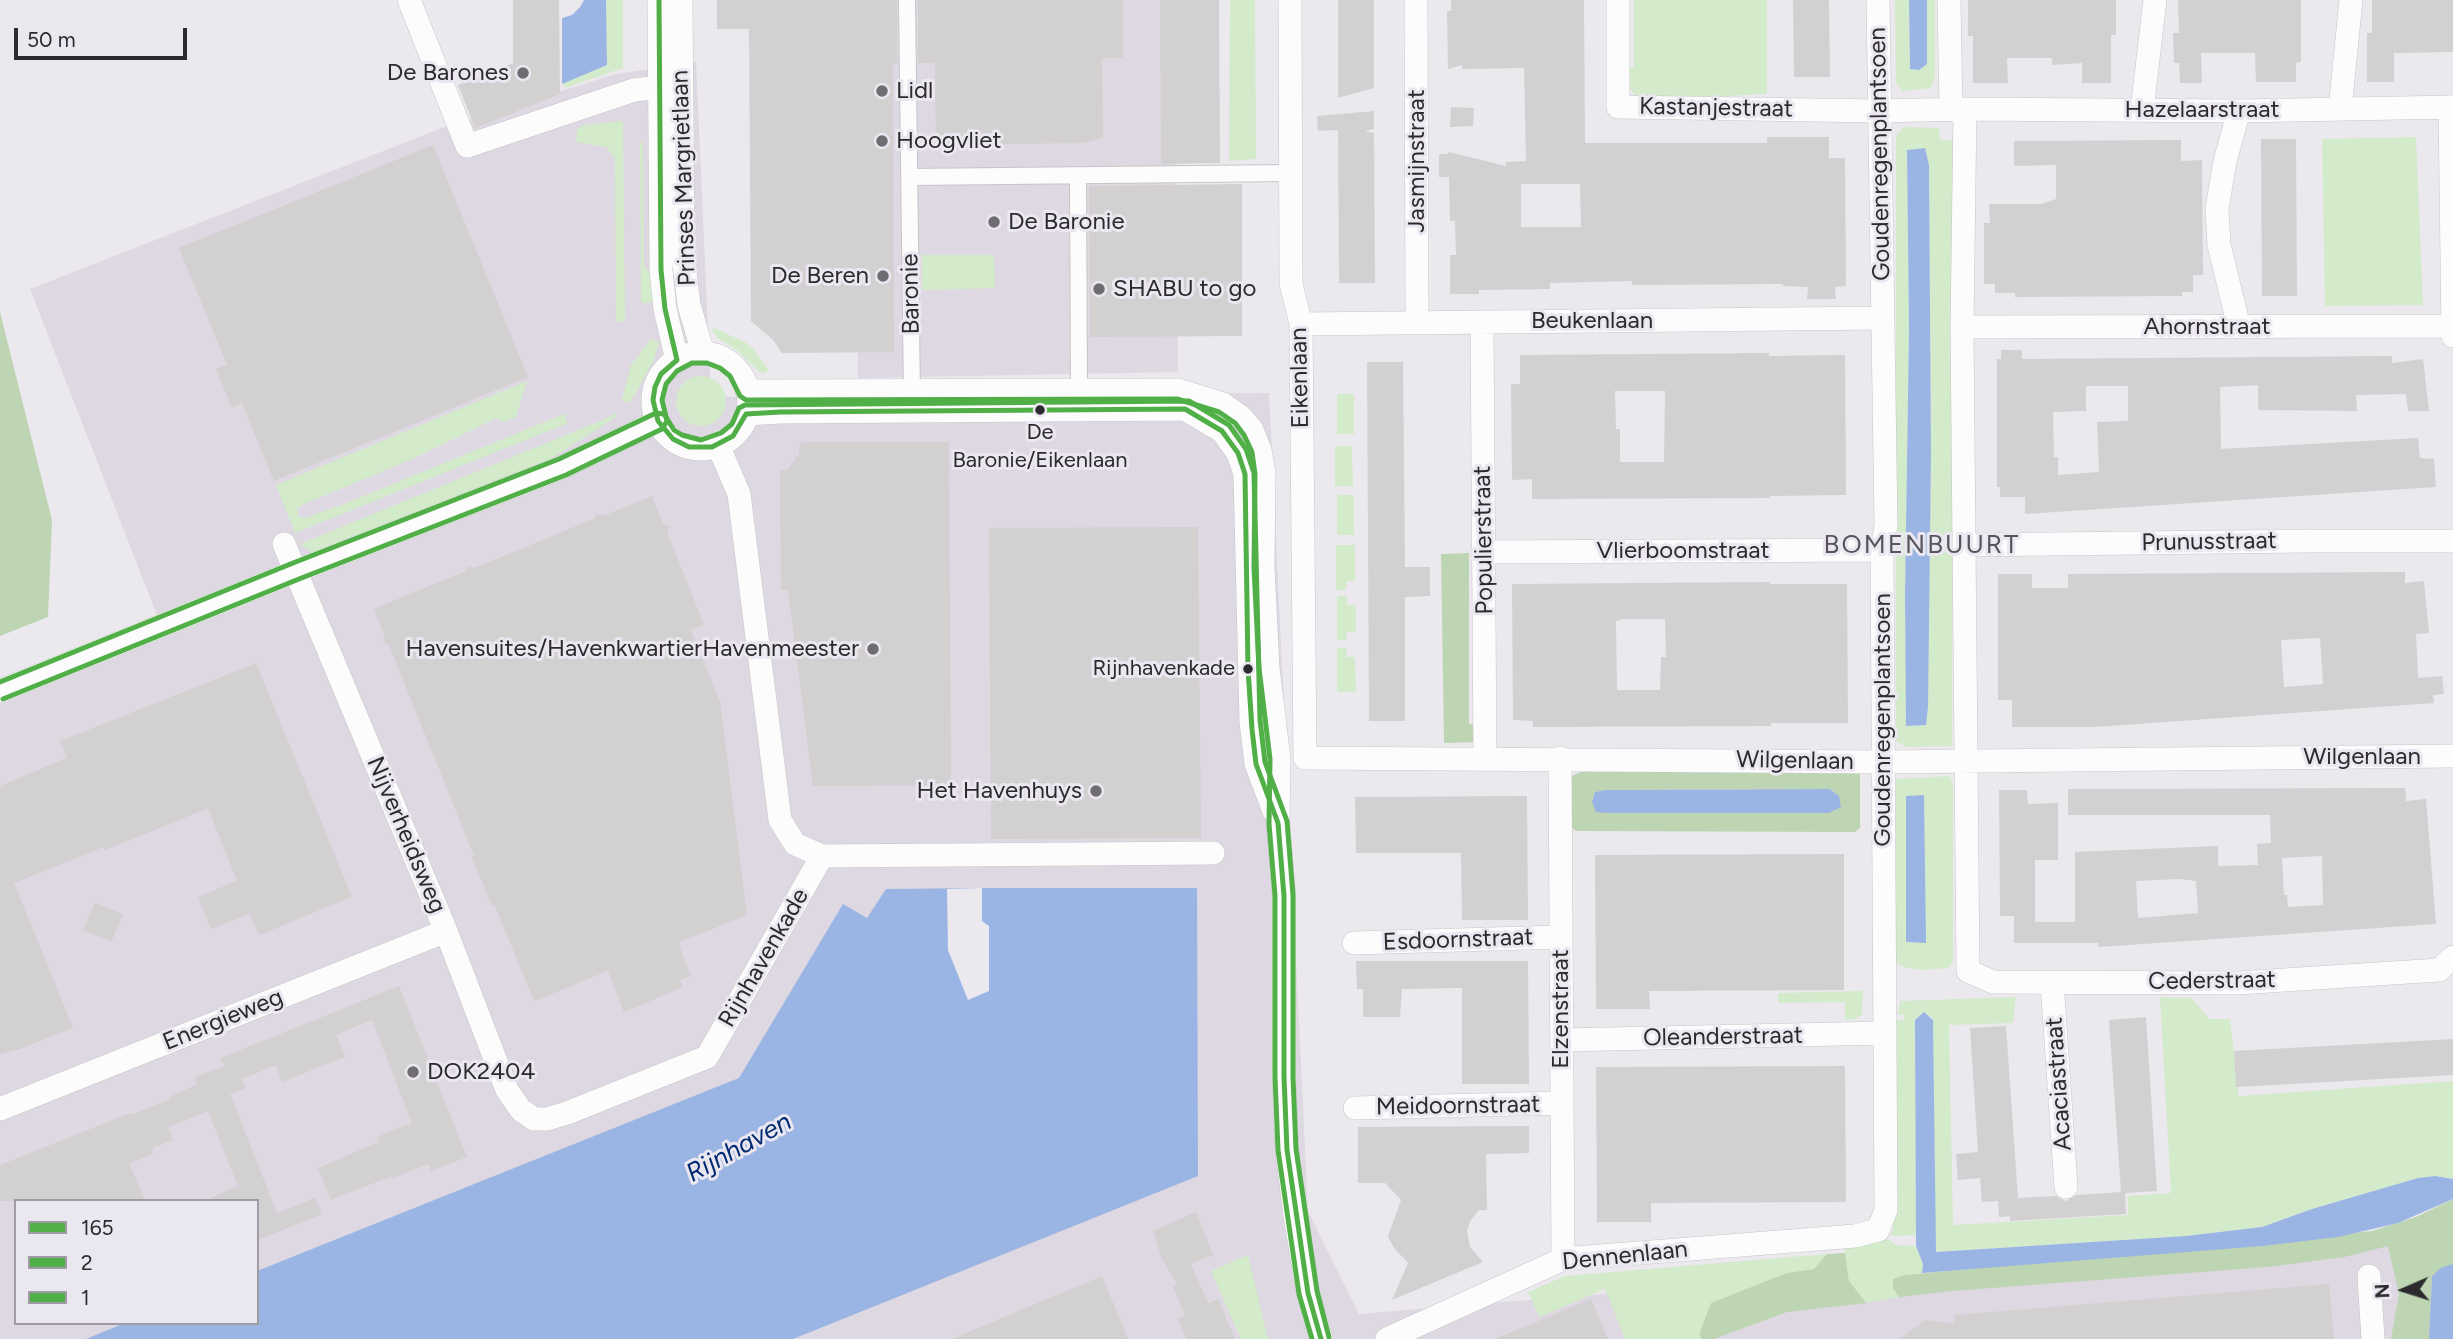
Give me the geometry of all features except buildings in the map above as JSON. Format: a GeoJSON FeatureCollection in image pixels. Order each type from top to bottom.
{"type":"FeatureCollection","features":[{"type":"Feature","properties":{"kind":"street"},"geometry":{"type":"LineString","coordinates":[[409,0],[467,146],[634,90],[660,87]]}},
{"type":"Feature","properties":{"kind":"street","name":"Prinses Margrietlaan"},"geometry":{"type":"LineString","coordinates":[[659,0],[661,270],[665,309],[677,360]]}},
{"type":"Feature","properties":{"kind":"street","name":"Prinses Margrietlaan"},"geometry":{"type":"LineString","coordinates":[[681,0],[683,255],[689,305],[703,353]]}},
{"type":"Feature","properties":{"kind":"street","name":"Baronie"},"geometry":{"type":"LineString","coordinates":[[907,0],[912,401]]}},
{"type":"Feature","properties":{"kind":"street","name":"Eikenlaan"},"geometry":{"type":"LineString","coordinates":[[1290,0],[1291,284],[1301,324],[1306,758]]}},
{"type":"Feature","properties":{"kind":"street","name":"Jasmijnstraat"},"geometry":{"type":"LineString","coordinates":[[1416,0],[1417,323]]}},
{"type":"Feature","properties":{"kind":"street","name":"Kastanjestraat"},"geometry":{"type":"LineString","coordinates":[[1618,0],[1618,107],[1879,111]]}},
{"type":"Feature","properties":{"kind":"street","name":"Goudenregenplantsoen"},"geometry":{"type":"LineString","coordinates":[[1878,0],[1886,525],[1882,550],[1886,1210],[1878,1230]]}},
{"type":"Feature","properties":{"kind":"street"},"geometry":{"type":"LineString","coordinates":[[1949,0],[1958,109],[1967,760]]}},
{"type":"Feature","properties":{"kind":"street"},"geometry":{"type":"LineString","coordinates":[[2142,110],[2155,0]]}},
{"type":"Feature","properties":{"kind":"street"},"geometry":{"type":"LineString","coordinates":[[2340,109],[2351,0]]}},
{"type":"Feature","properties":{"kind":"street"},"geometry":{"type":"LineString","coordinates":[[2451,107],[2453,336]]}},
{"type":"Feature","properties":{"kind":"street","name":"Hazelaarstraat"},"geometry":{"type":"LineString","coordinates":[[1879,111],[2239,111],[2451,107]]}},
{"type":"Feature","properties":{"kind":"street"},"geometry":{"type":"LineString","coordinates":[[2239,111],[2225,161],[2217,209],[2219,245],[2239,327]]}},
{"type":"Feature","properties":{"kind":"street"},"geometry":{"type":"LineString","coordinates":[[910,177],[1291,173]]}},
{"type":"Feature","properties":{"kind":"street"},"geometry":{"type":"LineString","coordinates":[[1078,176],[1079,390]]}},
{"type":"Feature","properties":{"kind":"street","name":"Beukenlaan"},"geometry":{"type":"LineString","coordinates":[[1301,324],[1882,318]]}},
{"type":"Feature","properties":{"kind":"street","name":"Populierstraat"},"geometry":{"type":"LineString","coordinates":[[1482,322],[1485,758]]}},
{"type":"Feature","properties":{"kind":"street","name":"Ahornstraat"},"geometry":{"type":"LineString","coordinates":[[1962,327],[2452,326]]}},
{"type":"Feature","properties":{"kind":"street"},"geometry":{"type":"LineString","coordinates":[[703,353],[729,363],[741,375],[747,403],[739,429],[718,445],[701,449],[683,445],[668,436],[658,421],[653,400],[655,387],[666,368],[690,354],[703,353]]}},
{"type":"Feature","properties":{"kind":"street"},"geometry":{"type":"LineString","coordinates":[[747,403],[780,412],[1079,390],[1178,390],[1223,404],[1241,417],[1252,430],[1260,450],[1264,473],[1264,580],[1268,667],[1279,759],[1278,823],[1284,896],[1284,1077],[1287,1150],[1306,1280],[1321,1339]]}},
{"type":"Feature","properties":{"kind":"street"},"geometry":{"type":"LineString","coordinates":[[912,401],[1185,409],[1222,431],[1238,453],[1245,474],[1251,721],[1256,764],[1278,823]]}},
{"type":"Feature","properties":{"kind":"street"},"geometry":{"type":"LineString","coordinates":[[0,691],[563,467],[658,421]]}},
{"type":"Feature","properties":{"kind":"street"},"geometry":{"type":"LineString","coordinates":[[718,445],[738,494],[780,820],[795,844],[822,856],[1213,853]]}},
{"type":"Feature","properties":{"kind":"street","name":"Prunusstraat"},"geometry":{"type":"LineString","coordinates":[[1965,545],[2453,541]]}},
{"type":"Feature","properties":{"kind":"street","name":"Nijverheidsweg"},"geometry":{"type":"LineString","coordinates":[[285,544],[446,931],[507,1090],[521,1110],[534,1119]]}},
{"type":"Feature","properties":{"kind":"street","name":"Vlierboomstraat"},"geometry":{"type":"LineString","coordinates":[[1484,552],[1882,550]]}},
{"type":"Feature","properties":{"kind":"street","name":"Wilgenlaan"},"geometry":{"type":"LineString","coordinates":[[1306,758],[1883,762],[2453,756]]}},
{"type":"Feature","properties":{"kind":"street","name":"Elzenstraat"},"geometry":{"type":"LineString","coordinates":[[1560,758],[1563,1259]]}},
{"type":"Feature","properties":{"kind":"street","name":"Cederstraat"},"geometry":{"type":"LineString","coordinates":[[1967,760],[1968,971],[1993,982],[2251,983],[2439,971],[2453,957]]}},
{"type":"Feature","properties":{"kind":"street","name":"Rijnhavenkade"},"geometry":{"type":"LineString","coordinates":[[534,1119],[567,1114],[707,1057],[822,856]]}},
{"type":"Feature","properties":{"kind":"street","name":"Energieweg"},"geometry":{"type":"LineString","coordinates":[[0,1109],[446,931]]}},
{"type":"Feature","properties":{"kind":"street","name":"Esdoornstraat"},"geometry":{"type":"LineString","coordinates":[[1354,943],[1561,936]]}},
{"type":"Feature","properties":{"kind":"street","name":"Acaciastraat"},"geometry":{"type":"LineString","coordinates":[[2052,982],[2066,1186]]}},
{"type":"Feature","properties":{"kind":"street","name":"Oleanderstraat"},"geometry":{"type":"LineString","coordinates":[[1562,1040],[1885,1033]]}},
{"type":"Feature","properties":{"kind":"street","name":"Meidoornstraat"},"geometry":{"type":"LineString","coordinates":[[1355,1108],[1562,1103]]}},
{"type":"Feature","properties":{"kind":"street","name":"Dennenlaan"},"geometry":{"type":"LineString","coordinates":[[1387,1339],[1563,1259],[1855,1236],[1878,1230]]}},
{"type":"Feature","properties":{"kind":"street"},"geometry":{"type":"LineString","coordinates":[[2369,1276],[2373,1339]]}},
{"type":"Feature","properties":{"kind":"shaded area"},"geometry":{"type":"Polygon","coordinates":[[[855,0],[1176,0],[1178,372],[858,378],[855,0]]]}},
{"type":"Feature","properties":{"kind":"shaded area","name":"Rijnhaven"},"geometry":{"type":"Polygon","coordinates":[[[696,62],[711,397],[1269,393],[1308,1211],[1359,1314],[1760,1281],[1869,1280],[2453,1228],[2453,1339],[0,1339],[0,691],[160,623],[30,289],[442,128],[616,74],[696,62]]]}},
{"type":"Feature","properties":{"kind":"green space"},"geometry":{"type":"Polygon","coordinates":[[[606,0],[623,0],[623,68],[565,88],[562,84],[607,65],[606,0]]]}},
{"type":"Feature","properties":{"kind":"green space"},"geometry":{"type":"Polygon","coordinates":[[[1230,0],[1255,0],[1256,159],[1229,161],[1230,0]]]}},
{"type":"Feature","properties":{"kind":"green space"},"geometry":{"type":"Polygon","coordinates":[[[1634,0],[1767,0],[1767,94],[1645,100],[1636,96],[1627,86],[1627,68],[1634,67],[1634,0]]]}},
{"type":"Feature","properties":{"kind":"green space"},"geometry":{"type":"Polygon","coordinates":[[[1895,0],[1909,0],[1910,69],[1927,64],[1927,0],[1935,0],[1935,76],[1931,88],[1903,91],[1896,83],[1895,0]]]}},
{"type":"Feature","properties":{"kind":"green space"},"geometry":{"type":"Polygon","coordinates":[[[623,121],[625,322],[616,321],[615,158],[606,147],[576,142],[577,130],[583,125],[623,121]]]}},
{"type":"Feature","properties":{"kind":"green space"},"geometry":{"type":"Polygon","coordinates":[[[1903,127],[1939,128],[1940,140],[1954,140],[1952,746],[1906,747],[1896,741],[1896,136],[1903,127]],[[1924,148],[1907,150],[1907,726],[1926,725],[1931,453],[1929,165],[1924,148]]]}},
{"type":"Feature","properties":{"kind":"green space"},"geometry":{"type":"Polygon","coordinates":[[[2416,137],[2423,305],[2325,306],[2322,139],[2416,137]]]}},
{"type":"Feature","properties":{"kind":"green space"},"geometry":{"type":"Polygon","coordinates":[[[640,142],[643,143],[644,266],[651,274],[656,302],[641,303],[640,142]]]}},
{"type":"Feature","properties":{"kind":"green space"},"geometry":{"type":"Polygon","coordinates":[[[922,255],[994,255],[995,288],[922,290],[922,255]]]}},
{"type":"Feature","properties":{"kind":"green space"},"geometry":{"type":"Polygon","coordinates":[[[0,312],[52,520],[48,617],[0,636],[0,312]]]}},
{"type":"Feature","properties":{"kind":"green space"},"geometry":{"type":"Polygon","coordinates":[[[714,328],[745,342],[769,370],[763,374],[756,369],[738,351],[719,339],[712,331],[714,328]]]}},
{"type":"Feature","properties":{"kind":"green space"},"geometry":{"type":"Polygon","coordinates":[[[651,339],[659,342],[654,359],[628,403],[622,400],[631,365],[651,339]]]}},
{"type":"Feature","properties":{"kind":"green space"},"geometry":{"type":"Polygon","coordinates":[[[701,376],[719,383],[726,401],[719,419],[701,426],[683,419],[676,401],[683,383],[701,376]]]}},
{"type":"Feature","properties":{"kind":"green space"},"geometry":{"type":"Polygon","coordinates":[[[527,381],[516,417],[504,422],[496,418],[415,458],[304,504],[298,508],[298,516],[305,518],[344,504],[564,414],[568,423],[295,533],[276,485],[527,381]]]}},
{"type":"Feature","properties":{"kind":"green space"},"geometry":{"type":"Polygon","coordinates":[[[1337,394],[1354,394],[1354,434],[1337,434],[1337,394]]]}},
{"type":"Feature","properties":{"kind":"green space"},"geometry":{"type":"Polygon","coordinates":[[[615,413],[616,417],[544,463],[318,553],[300,544],[605,419],[615,413]]]}},
{"type":"Feature","properties":{"kind":"green space"},"geometry":{"type":"Polygon","coordinates":[[[1335,446],[1352,446],[1353,486],[1335,486],[1335,446]]]}},
{"type":"Feature","properties":{"kind":"green space"},"geometry":{"type":"Polygon","coordinates":[[[1337,495],[1354,495],[1354,535],[1337,535],[1337,495]]]}},
{"type":"Feature","properties":{"kind":"green space"},"geometry":{"type":"Polygon","coordinates":[[[1336,545],[1355,545],[1355,581],[1346,581],[1346,590],[1336,590],[1336,545]]]}},
{"type":"Feature","properties":{"kind":"green space"},"geometry":{"type":"Polygon","coordinates":[[[1469,553],[1469,724],[1477,724],[1477,742],[1444,743],[1441,554],[1469,553]]]}},
{"type":"Feature","properties":{"kind":"green space"},"geometry":{"type":"Polygon","coordinates":[[[1337,596],[1347,596],[1347,605],[1356,605],[1356,633],[1347,632],[1346,640],[1337,640],[1337,596]]]}},
{"type":"Feature","properties":{"kind":"green space"},"geometry":{"type":"Polygon","coordinates":[[[1337,648],[1346,648],[1347,657],[1355,657],[1356,692],[1337,692],[1337,648]]]}},
{"type":"Feature","properties":{"kind":"green space"},"geometry":{"type":"Polygon","coordinates":[[[1581,772],[1860,772],[1860,828],[1855,832],[1576,831],[1570,826],[1569,777],[1581,772]],[[1830,789],[1595,792],[1839,796],[1830,789]]]}},
{"type":"Feature","properties":{"kind":"green space"},"geometry":{"type":"Polygon","coordinates":[[[1950,776],[1953,785],[1953,963],[1948,968],[1922,970],[1903,967],[1895,962],[1896,779],[1950,776]]]}},
{"type":"Feature","properties":{"kind":"green space"},"geometry":{"type":"Polygon","coordinates":[[[1863,991],[1862,1014],[1856,1019],[1845,1020],[1845,1002],[1778,1003],[1778,993],[1863,991]]]}},
{"type":"Feature","properties":{"kind":"green space"},"geometry":{"type":"Polygon","coordinates":[[[2016,997],[2013,1023],[1949,1025],[1953,1225],[2128,1215],[2128,1196],[2171,1193],[2160,997],[2192,998],[2209,1019],[2230,1019],[2239,1096],[2453,1081],[2453,1179],[2435,1176],[2418,1178],[2312,1209],[2262,1227],[2186,1236],[1935,1252],[1933,1020],[1931,1016],[1919,1015],[1915,1020],[1916,1235],[1892,1236],[1892,1021],[1904,1020],[1904,1015],[1898,1015],[1900,1001],[2016,997]]]}},
{"type":"Feature","properties":{"kind":"green space"},"geometry":{"type":"Polygon","coordinates":[[[2453,1199],[2453,1264],[2432,1276],[2429,1339],[2391,1339],[2399,1294],[2388,1246],[2344,1257],[2268,1267],[1899,1297],[1893,1288],[1893,1279],[1905,1275],[2372,1231],[2416,1217],[2453,1199]]]}},
{"type":"Feature","properties":{"kind":"green space"},"geometry":{"type":"Polygon","coordinates":[[[1886,1238],[1896,1245],[1916,1246],[1923,1264],[1922,1273],[1905,1275],[1893,1288],[1899,1297],[1866,1303],[1849,1281],[1844,1244],[1886,1238]]]}},
{"type":"Feature","properties":{"kind":"green space"},"geometry":{"type":"Polygon","coordinates":[[[1845,1253],[1849,1281],[1866,1303],[1787,1312],[1714,1339],[1701,1339],[1700,1332],[1711,1303],[1787,1273],[1814,1269],[1827,1254],[1845,1253]]]}},
{"type":"Feature","properties":{"kind":"green space"},"geometry":{"type":"Polygon","coordinates":[[[1827,1254],[1814,1269],[1787,1273],[1752,1288],[1700,1332],[1701,1339],[1625,1339],[1605,1289],[1539,1317],[1528,1292],[1565,1276],[1827,1254]]]}},
{"type":"Feature","properties":{"kind":"green space"},"geometry":{"type":"Polygon","coordinates":[[[1248,1255],[1268,1339],[1241,1339],[1211,1271],[1248,1255]]]}},
{"type":"Feature","properties":{"kind":"water"},"geometry":{"type":"Polygon","coordinates":[[[584,0],[606,0],[607,65],[562,84],[562,18],[572,15],[584,0]]]}},
{"type":"Feature","properties":{"kind":"water"},"geometry":{"type":"Polygon","coordinates":[[[1909,0],[1927,0],[1927,64],[1919,70],[1910,69],[1909,0]]]}},
{"type":"Feature","properties":{"kind":"water"},"geometry":{"type":"Polygon","coordinates":[[[1925,148],[1929,165],[1931,453],[1928,707],[1926,725],[1906,726],[1909,330],[1907,150],[1925,148]]]}},
{"type":"Feature","properties":{"kind":"water"},"geometry":{"type":"Polygon","coordinates":[[[1830,789],[1839,796],[1841,807],[1829,813],[1607,813],[1596,812],[1592,802],[1595,792],[1604,790],[1830,789]]]}},
{"type":"Feature","properties":{"kind":"water"},"geometry":{"type":"Polygon","coordinates":[[[1924,795],[1926,943],[1906,942],[1906,796],[1924,795]]]}},
{"type":"Feature","properties":{"kind":"water"},"geometry":{"type":"Polygon","coordinates":[[[1197,888],[1198,1176],[793,1339],[86,1339],[120,1325],[259,1325],[259,1270],[739,1078],[843,904],[867,918],[886,889],[1197,888]]]}},
{"type":"Feature","properties":{"kind":"water"},"geometry":{"type":"Polygon","coordinates":[[[1924,1012],[1933,1020],[1936,1252],[2186,1236],[2262,1227],[2312,1209],[2418,1178],[2435,1176],[2453,1179],[2453,1199],[2398,1223],[2338,1237],[2262,1246],[1922,1273],[1923,1264],[1916,1246],[1915,1020],[1924,1012]]]}},
{"type":"Feature","properties":{"kind":"water"},"geometry":{"type":"Polygon","coordinates":[[[2453,1264],[2453,1339],[2429,1339],[2432,1276],[2441,1268],[2453,1264]]]}},
{"type":"Feature","properties":{"kind":"pier"},"geometry":{"type":"Polygon","coordinates":[[[982,888],[982,921],[989,926],[989,991],[968,1000],[948,950],[947,889],[982,888]]]}},
{"type":"Feature","properties":{"kind":"transit line","name":"165"},"geometry":{"type":"LineString","coordinates":[[659,0],[661,270],[665,309],[677,360],[661,374],[653,400],[658,421],[673,439],[689,447],[712,447],[733,436],[746,414],[780,412],[1185,409],[1222,431],[1238,453],[1245,474],[1248,669],[1252,729],[1256,764],[1278,823],[1284,896],[1284,1077],[1287,1150],[1308,1293],[1321,1339]]}},
{"type":"Feature","properties":{"kind":"transit line","name":"2"},"geometry":{"type":"LineString","coordinates":[[3,699],[566,475],[662,429],[667,421],[662,400],[666,384],[677,371],[692,363],[707,363],[720,368],[730,376],[740,396],[746,400],[1177,399],[1219,412],[1235,423],[1244,435],[1252,452],[1255,474],[1254,568],[1259,668],[1270,759],[1269,824],[1275,896],[1275,1077],[1278,1150],[1299,1294],[1312,1339]]}},
{"type":"Feature","properties":{"kind":"transit line","name":"1"},"geometry":{"type":"LineString","coordinates":[[0,682],[559,459],[656,413],[664,414],[674,430],[682,435],[701,440],[721,433],[732,424],[739,408],[745,405],[1189,401],[1229,425],[1246,449],[1254,473],[1260,720],[1265,762],[1287,821],[1293,895],[1293,1077],[1296,1149],[1317,1291],[1329,1337]]}},
{"type":"Feature","properties":{"kind":"place","name":"De Barones"},"geometry":{"type":"Point","coordinates":[523,73]}},
{"type":"Feature","properties":{"kind":"place","name":"Lidl"},"geometry":{"type":"Point","coordinates":[882,91]}},
{"type":"Feature","properties":{"kind":"place","name":"Hoogvliet"},"geometry":{"type":"Point","coordinates":[882,141]}},
{"type":"Feature","properties":{"kind":"place","name":"De Baronie"},"geometry":{"type":"Point","coordinates":[994,222]}},
{"type":"Feature","properties":{"kind":"place","name":"De Beren"},"geometry":{"type":"Point","coordinates":[883,276]}},
{"type":"Feature","properties":{"kind":"place","name":"SHABU to go"},"geometry":{"type":"Point","coordinates":[1099,289]}},
{"type":"Feature","properties":{"kind":"place","name":"De Baronie/Eikenlaan"},"geometry":{"type":"Point","coordinates":[1040,410]}},
{"type":"Feature","properties":{"kind":"place","name":"Havensuites/HavenkwartierHavenmeester"},"geometry":{"type":"Point","coordinates":[873,649]}},
{"type":"Feature","properties":{"kind":"place","name":"Rijnhavenkade"},"geometry":{"type":"Point","coordinates":[1248,669]}},
{"type":"Feature","properties":{"kind":"place","name":"Het Havenhuys"},"geometry":{"type":"Point","coordinates":[1096,791]}},
{"type":"Feature","properties":{"kind":"place","name":"DOK2404"},"geometry":{"type":"Point","coordinates":[413,1072]}},
{"type":"Feature","properties":{"kind":"district","name":"BOMENBUURT"},"geometry":{"type":"Point","coordinates":[1922,545]}}]}
